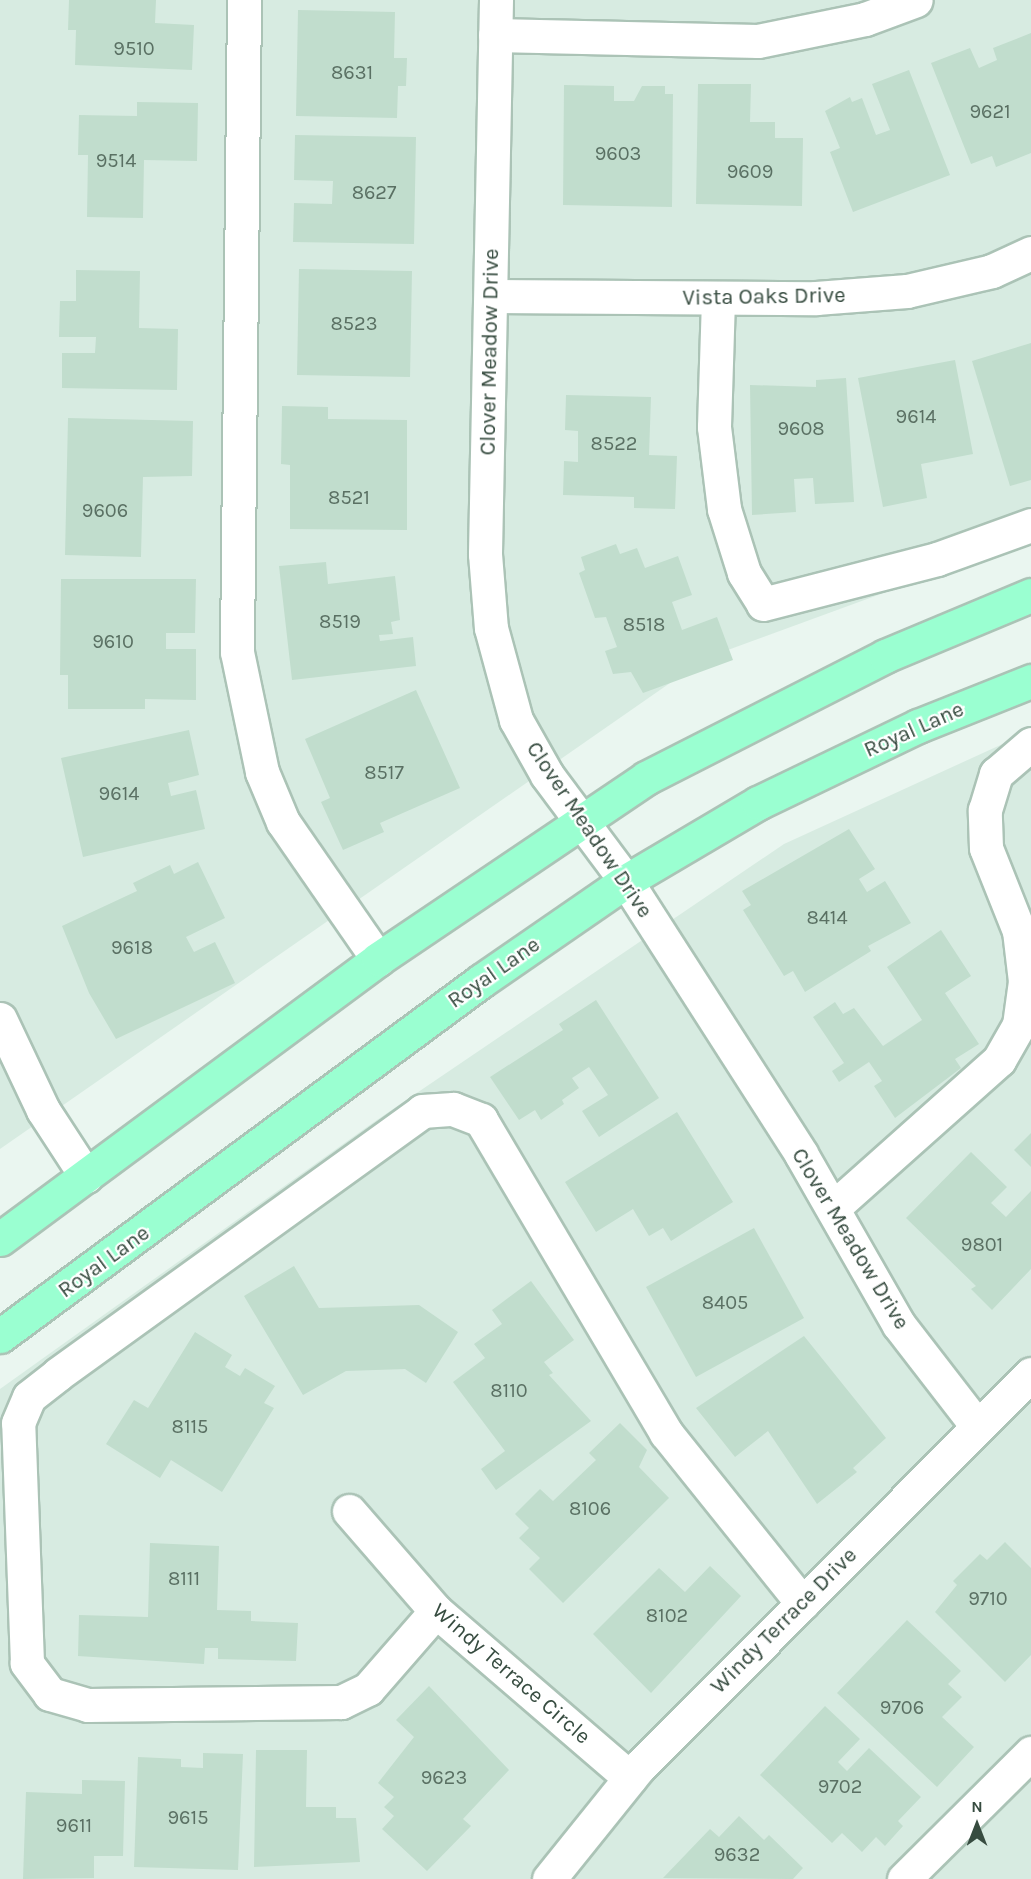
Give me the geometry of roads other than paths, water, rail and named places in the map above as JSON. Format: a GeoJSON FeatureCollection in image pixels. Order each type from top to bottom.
{"type":"FeatureCollection","features":[{"type":"Feature","properties":{"kind":"main road"},"geometry":{"type":"LineString","coordinates":[[0,1239],[378,959],[579,821],[646,778],[854,671],[1031,596]]}},
{"type":"Feature","properties":{"kind":"main road","name":"Royal Lane"},"geometry":{"type":"LineString","coordinates":[[0,1336],[481,981],[626,881],[758,803],[918,726],[1031,681]]}},
{"type":"Feature","properties":{"kind":"street"},"geometry":{"type":"LineString","coordinates":[[244,0],[237,652],[262,772],[283,822],[378,959]]}},
{"type":"Feature","properties":{"kind":"street","name":"Clover Meadow Drive"},"geometry":{"type":"LineString","coordinates":[[496,0],[485,554],[491,628],[516,720],[579,821],[626,881],[834,1207],[898,1325],[977,1426]]}},
{"type":"Feature","properties":{"kind":"street"},"geometry":{"type":"LineString","coordinates":[[495,35],[758,41],[866,19],[916,0]]}},
{"type":"Feature","properties":{"kind":"street","name":"Vista Oaks Drive"},"geometry":{"type":"LineString","coordinates":[[491,296],[718,299],[907,291],[992,271],[1031,253]]}},
{"type":"Feature","properties":{"kind":"street"},"geometry":{"type":"LineString","coordinates":[[718,299],[714,427],[724,509],[744,573],[763,604],[937,559],[1031,525]]}},
{"type":"Feature","properties":{"kind":"street"},"geometry":{"type":"LineString","coordinates":[[834,1207],[999,1060],[1020,1025],[1025,981],[1019,931],[986,848],[985,810],[996,774],[1031,744]]}},
{"type":"Feature","properties":{"kind":"street"},"geometry":{"type":"LineString","coordinates":[[0,1020],[43,1110],[86,1176]]}},
{"type":"Feature","properties":{"kind":"street"},"geometry":{"type":"LineString","coordinates":[[436,1611],[368,1689],[341,1702],[88,1705],[50,1694],[27,1663],[18,1423],[29,1397],[58,1374],[422,1111],[453,1109],[481,1120],[666,1433],[802,1602]]}},
{"type":"Feature","properties":{"kind":"street","name":"Windy Terrace Drive"},"geometry":{"type":"LineString","coordinates":[[549,1879],[630,1778],[802,1602],[1031,1374]]}},
{"type":"Feature","properties":{"kind":"street","name":"Windy Terrace Circle"},"geometry":{"type":"LineString","coordinates":[[349,1511],[436,1611],[630,1778]]}},
{"type":"Feature","properties":{"kind":"street"},"geometry":{"type":"LineString","coordinates":[[904,1879],[1031,1753]]}}]}
